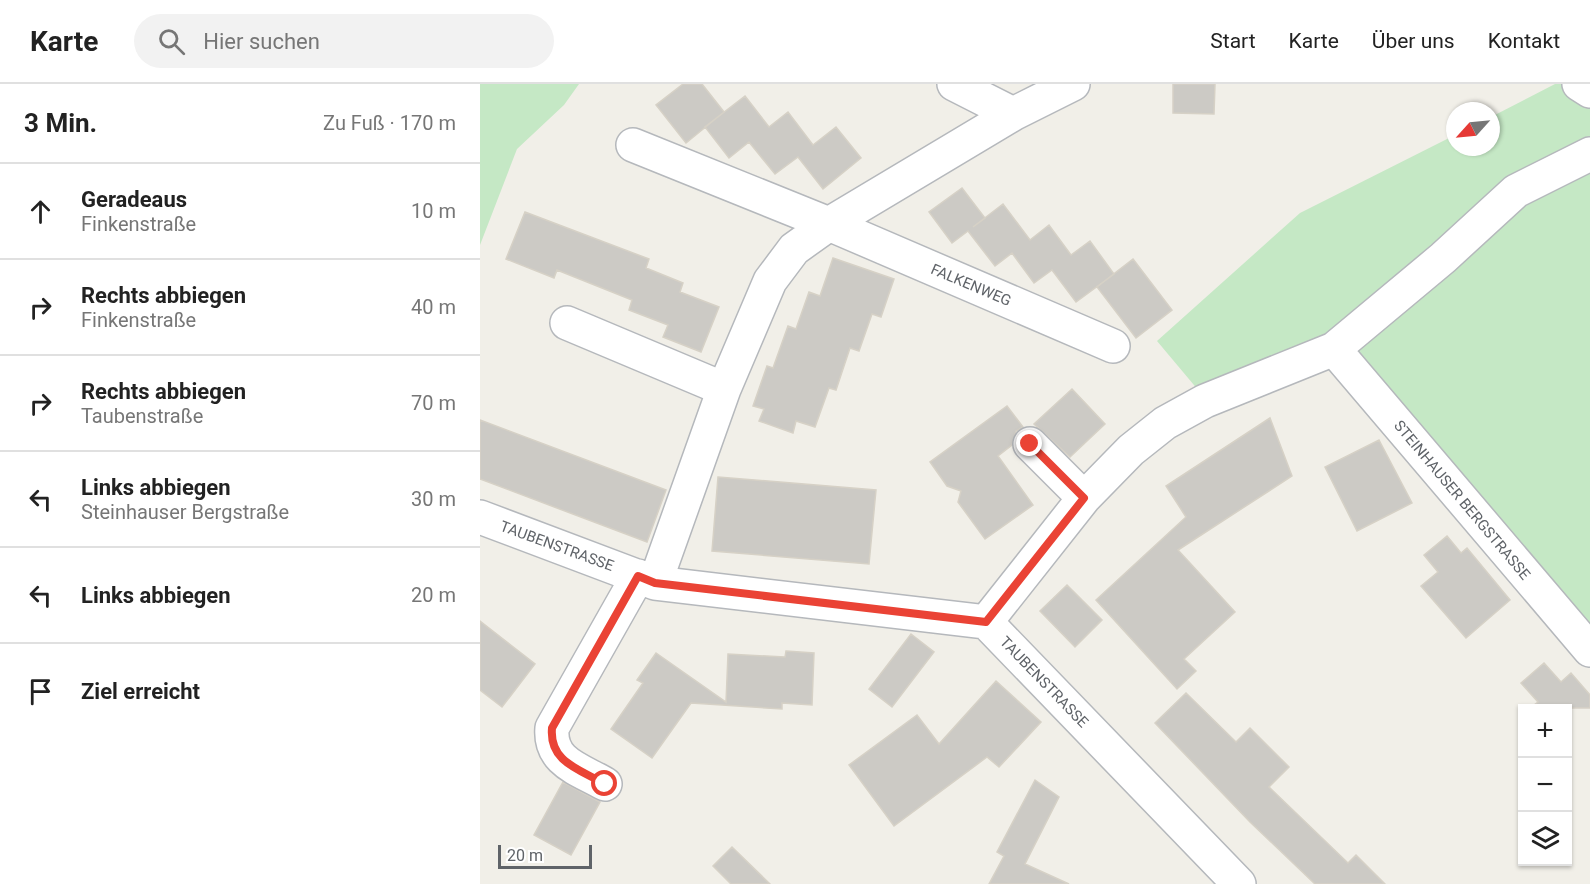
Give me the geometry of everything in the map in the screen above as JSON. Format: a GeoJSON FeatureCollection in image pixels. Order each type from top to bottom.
{"type":"FeatureCollection","features":[{"type":"Feature","properties":{"kind":"street"},"geometry":{"type":"LineString","coordinates":[[954,84],[1013,114]]}},
{"type":"Feature","properties":{"kind":"street"},"geometry":{"type":"LineString","coordinates":[[605,784],[560,758],[551,744],[552,728],[646,579],[770,280],[794,249],[829,224],[1013,114],[1073,84]]}},
{"type":"Feature","properties":{"kind":"street"},"geometry":{"type":"LineString","coordinates":[[1579,84],[1590,91]]}},
{"type":"Feature","properties":{"kind":"street","name":"FALKENWEG"},"geometry":{"type":"LineString","coordinates":[[633,145],[829,224],[1113,346]]}},
{"type":"Feature","properties":{"kind":"street"},"geometry":{"type":"LineString","coordinates":[[986,622],[1084,498],[1131,450],[1165,423],[1205,401],[1334,349],[1443,258],[1516,191],[1590,154]]}},
{"type":"Feature","properties":{"kind":"street"},"geometry":{"type":"LineString","coordinates":[[567,323],[724,389]]}},
{"type":"Feature","properties":{"kind":"street","name":"STEINHAUSER BERGSTRASSE"},"geometry":{"type":"LineString","coordinates":[[1334,349],[1590,650]]}},
{"type":"Feature","properties":{"kind":"street"},"geometry":{"type":"LineString","coordinates":[[1030,444],[1084,498]]}},
{"type":"Feature","properties":{"kind":"street","name":"TAUBENSTRASSE"},"geometry":{"type":"LineString","coordinates":[[480,517],[646,579],[986,622],[1239,884]]}},
{"type":"Feature","properties":{"kind":"green space"},"geometry":{"type":"Polygon","coordinates":[[[480,84],[579,84],[564,105],[517,149],[480,245],[480,84]]]}},
{"type":"Feature","properties":{"kind":"green space"},"geometry":{"type":"Polygon","coordinates":[[[1555,84],[1590,84],[1590,642],[1336,344],[1204,397],[1157,341],[1300,213],[1446,140],[1446,156],[1500,156],[1500,112],[1555,84]]]}},
{"type":"Feature","properties":{"kind":"building"},"geometry":{"type":"Polygon","coordinates":[[[683,84],[702,84],[724,112],[686,143],[656,105],[683,84]]]}},
{"type":"Feature","properties":{"kind":"building"},"geometry":{"type":"Polygon","coordinates":[[[1173,84],[1215,84],[1214,114],[1173,113],[1173,84]]]}},
{"type":"Feature","properties":{"kind":"building"},"geometry":{"type":"Polygon","coordinates":[[[745,96],[769,127],[788,112],[813,145],[836,127],[861,158],[823,189],[798,157],[775,174],[749,142],[729,158],[705,127],[745,96]]]}},
{"type":"Feature","properties":{"kind":"building"},"geometry":{"type":"Polygon","coordinates":[[[962,188],[985,218],[1003,204],[1030,240],[1049,225],[1071,255],[1090,241],[1114,274],[1076,302],[1052,270],[1034,283],[1012,253],[995,266],[968,231],[952,243],[929,212],[962,188]]]}},
{"type":"Feature","properties":{"kind":"building"},"geometry":{"type":"Polygon","coordinates":[[[525,212],[649,259],[646,268],[683,283],[680,292],[719,307],[701,352],[663,337],[668,325],[629,310],[632,300],[557,270],[554,278],[506,259],[525,212]]]}},
{"type":"Feature","properties":{"kind":"building"},"geometry":{"type":"Polygon","coordinates":[[[833,258],[894,279],[881,317],[872,314],[859,351],[850,348],[836,390],[829,388],[815,427],[796,421],[793,433],[759,421],[764,409],[753,406],[767,366],[773,368],[788,326],[796,329],[809,292],[820,296],[833,258]]]}},
{"type":"Feature","properties":{"kind":"building"},"geometry":{"type":"Polygon","coordinates":[[[1133,259],[1172,310],[1136,338],[1097,287],[1133,259]]]}},
{"type":"Feature","properties":{"kind":"building"},"geometry":{"type":"Polygon","coordinates":[[[1072,389],[1105,424],[1070,457],[1034,424],[1072,389]]]}},
{"type":"Feature","properties":{"kind":"building"},"geometry":{"type":"Polygon","coordinates":[[[1007,406],[1023,427],[1016,431],[1012,445],[998,456],[1033,505],[985,539],[958,502],[961,491],[947,486],[930,462],[1007,406]]]}},
{"type":"Feature","properties":{"kind":"building"},"geometry":{"type":"Polygon","coordinates":[[[1270,418],[1292,476],[1178,550],[1235,612],[1184,659],[1196,671],[1177,689],[1096,600],[1186,517],[1166,486],[1270,418]]]}},
{"type":"Feature","properties":{"kind":"building"},"geometry":{"type":"Polygon","coordinates":[[[480,420],[666,490],[647,542],[480,479],[480,420]]]}},
{"type":"Feature","properties":{"kind":"building"},"geometry":{"type":"Polygon","coordinates":[[[1379,440],[1412,503],[1357,531],[1325,467],[1379,440]]]}},
{"type":"Feature","properties":{"kind":"building"},"geometry":{"type":"Polygon","coordinates":[[[718,477],[876,490],[869,564],[712,551],[718,477]]]}},
{"type":"Feature","properties":{"kind":"building"},"geometry":{"type":"Polygon","coordinates":[[[1447,536],[1461,553],[1467,548],[1510,600],[1466,638],[1421,586],[1438,572],[1424,555],[1447,536]]]}},
{"type":"Feature","properties":{"kind":"building"},"geometry":{"type":"Polygon","coordinates":[[[1067,585],[1102,620],[1075,647],[1040,611],[1067,585]]]}},
{"type":"Feature","properties":{"kind":"building"},"geometry":{"type":"Polygon","coordinates":[[[480,621],[535,664],[502,707],[480,690],[480,621]]]}},
{"type":"Feature","properties":{"kind":"building"},"geometry":{"type":"Polygon","coordinates":[[[911,634],[934,652],[892,707],[869,689],[911,634]]]}},
{"type":"Feature","properties":{"kind":"building"},"geometry":{"type":"Polygon","coordinates":[[[786,651],[814,653],[812,705],[782,703],[782,709],[691,703],[652,758],[611,729],[643,683],[637,680],[656,653],[726,702],[728,654],[785,657],[786,651]]]}},
{"type":"Feature","properties":{"kind":"building"},"geometry":{"type":"Polygon","coordinates":[[[1544,663],[1561,682],[1571,673],[1590,695],[1590,708],[1572,708],[1572,704],[1535,704],[1538,702],[1521,683],[1544,663]]]}},
{"type":"Feature","properties":{"kind":"building"},"geometry":{"type":"Polygon","coordinates":[[[996,681],[1041,722],[999,767],[987,757],[894,826],[849,765],[917,715],[939,744],[996,681]]]}},
{"type":"Feature","properties":{"kind":"building"},"geometry":{"type":"Polygon","coordinates":[[[1186,693],[1236,742],[1250,728],[1289,767],[1269,787],[1348,863],[1356,855],[1385,884],[1315,884],[1250,822],[1155,723],[1186,693]]]}},
{"type":"Feature","properties":{"kind":"building"},"geometry":{"type":"Polygon","coordinates":[[[1035,780],[1059,797],[1025,864],[1069,884],[989,884],[1004,856],[997,852],[1035,780]]]}},
{"type":"Feature","properties":{"kind":"building"},"geometry":{"type":"Polygon","coordinates":[[[563,782],[600,802],[571,855],[534,835],[563,782]]]}},
{"type":"Feature","properties":{"kind":"building"},"geometry":{"type":"Polygon","coordinates":[[[732,847],[770,884],[731,884],[713,866],[732,847]]]}},
{"type":"Feature","properties":{"kind":"route"},"geometry":{"type":"LineString","coordinates":[[605,784],[560,758],[551,744],[552,728],[638,576],[655,583],[986,622],[1084,498],[1030,444]]}}]}
